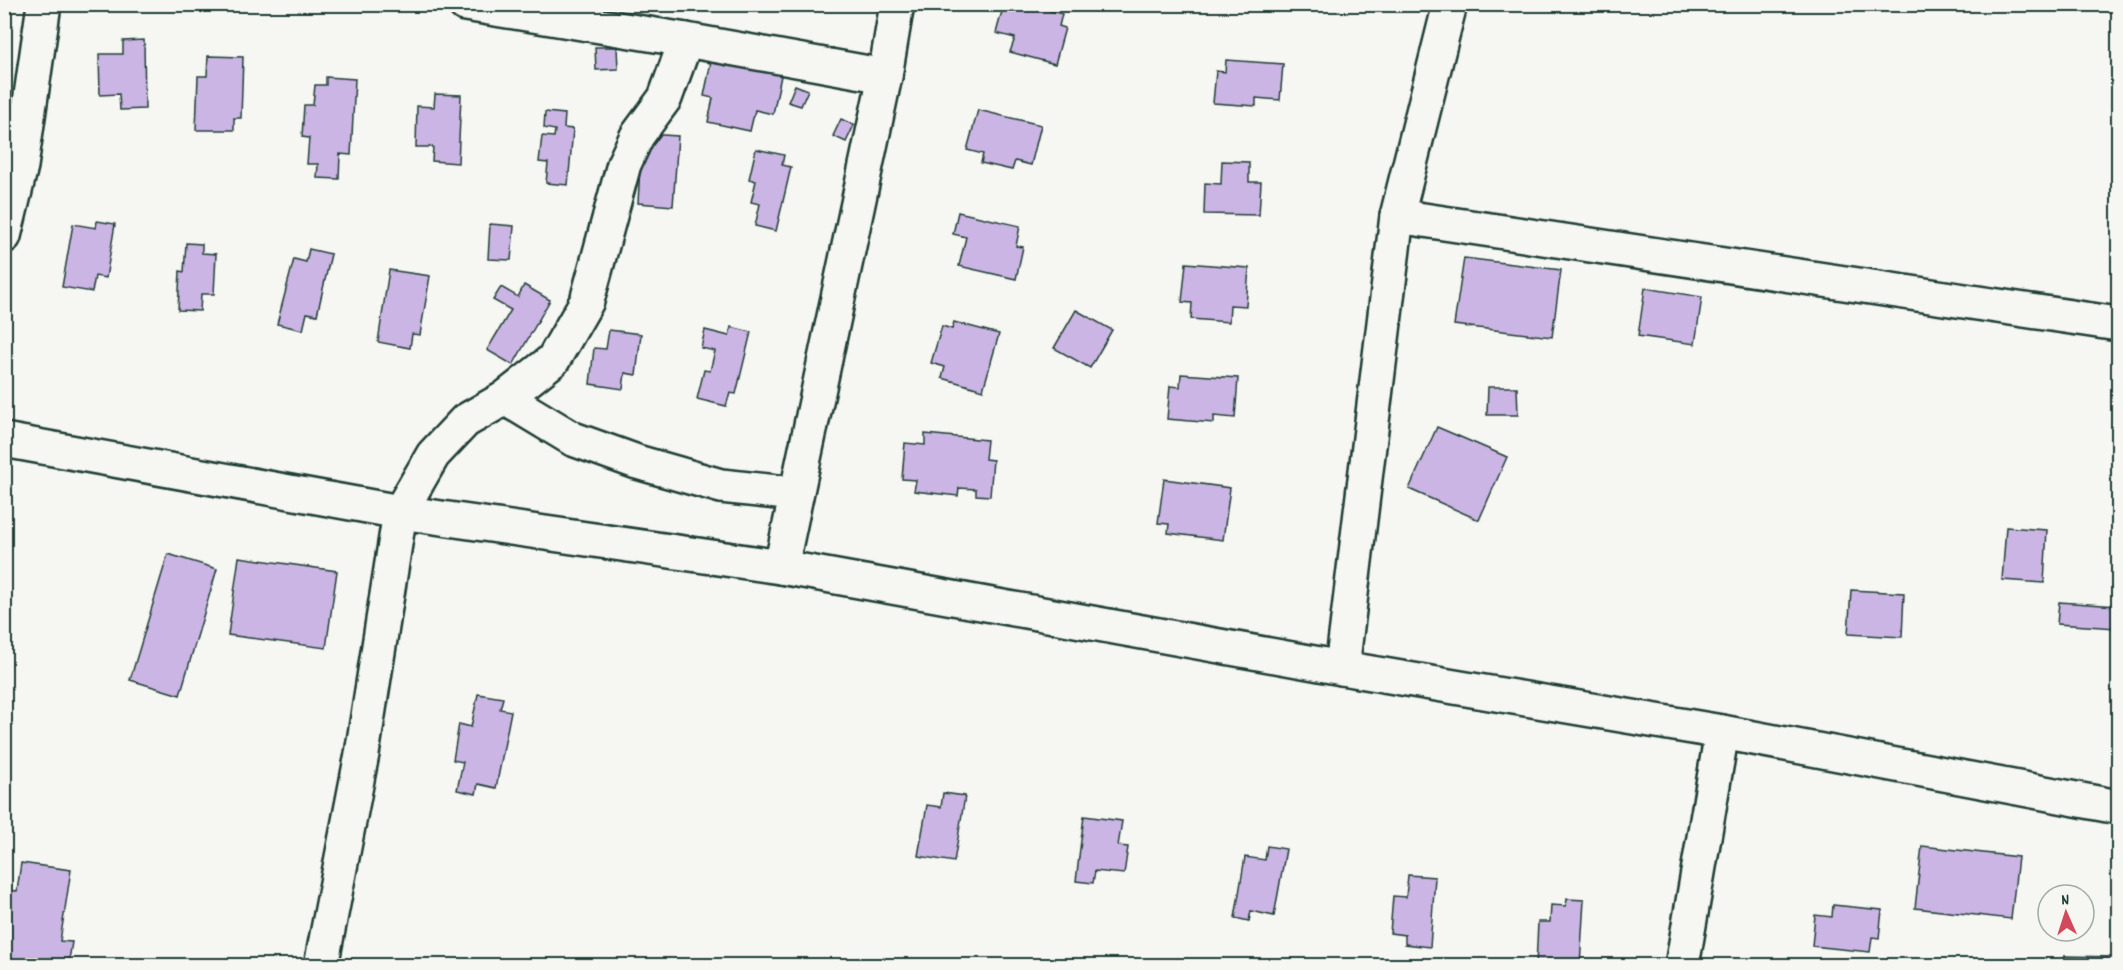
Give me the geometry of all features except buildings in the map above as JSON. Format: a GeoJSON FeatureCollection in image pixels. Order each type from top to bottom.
{"type":"FeatureCollection","features":[{"type":"Feature","properties":{"kind":"street"},"geometry":{"type":"LineString","coordinates":[[4,236],[21,166],[44,4]]}},
{"type":"Feature","properties":{"kind":"street"},"geometry":{"type":"LineString","coordinates":[[465,4],[686,40],[885,76]]}},
{"type":"Feature","properties":{"kind":"street"},"geometry":{"type":"LineString","coordinates":[[781,567],[885,76],[897,4]]}},
{"type":"Feature","properties":{"kind":"street"},"geometry":{"type":"LineString","coordinates":[[1342,668],[1397,216],[1450,4]]}},
{"type":"Feature","properties":{"kind":"street"},"geometry":{"type":"LineString","coordinates":[[321,966],[362,754],[400,512],[433,455],[465,421],[505,398],[553,360],[587,302],[624,164],[637,136],[665,98],[686,40]]}},
{"type":"Feature","properties":{"kind":"street"},"geometry":{"type":"LineString","coordinates":[[1397,216],[2118,324]]}},
{"type":"Feature","properties":{"kind":"street"},"geometry":{"type":"LineString","coordinates":[[505,398],[573,439],[637,462],[721,486],[796,494]]}},
{"type":"Feature","properties":{"kind":"street"},"geometry":{"type":"LineString","coordinates":[[4,441],[400,512],[781,567],[1342,668],[1722,732],[2118,807]]}},
{"type":"Feature","properties":{"kind":"street"},"geometry":{"type":"LineString","coordinates":[[1682,966],[1722,732]]}}]}
